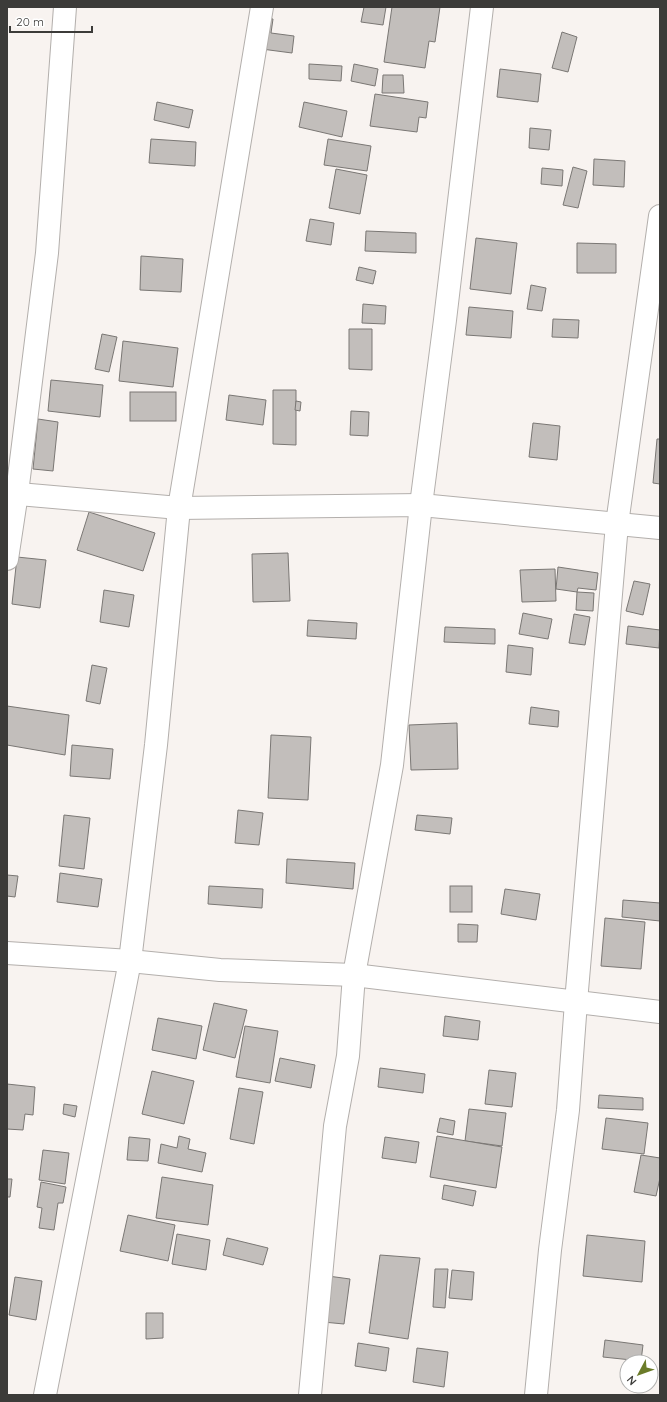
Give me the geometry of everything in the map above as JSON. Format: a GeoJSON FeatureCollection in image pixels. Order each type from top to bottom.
{"type":"FeatureCollection","features":[{"type":"Feature","properties":{"kind":"street"},"geometry":{"type":"LineString","coordinates":[[7,559],[12,493],[47,253],[65,7]]}},
{"type":"Feature","properties":{"kind":"street"},"geometry":{"type":"LineString","coordinates":[[45,1395],[130,961],[156,745],[179,508],[262,7]]}},
{"type":"Feature","properties":{"kind":"street"},"geometry":{"type":"LineString","coordinates":[[310,1395],[335,1126],[348,1056],[354,975],[392,765],[421,505],[445,320],[482,7]]}},
{"type":"Feature","properties":{"kind":"street"},"geometry":{"type":"LineString","coordinates":[[536,1395],[550,1250],[568,1110],[617,524],[660,216]]}},
{"type":"Feature","properties":{"kind":"street"},"geometry":{"type":"LineString","coordinates":[[12,493],[179,508],[421,505],[660,528]]}},
{"type":"Feature","properties":{"kind":"street"},"geometry":{"type":"LineString","coordinates":[[7,953],[130,961],[220,970],[354,975],[660,1012]]}},
{"type":"Feature","properties":{"kind":"building"},"geometry":{"type":"Polygon","coordinates":[[[364,7],[386,7],[383,25],[361,22],[364,7]]]}},
{"type":"Feature","properties":{"kind":"building"},"geometry":{"type":"Polygon","coordinates":[[[392,7],[440,7],[435,42],[429,41],[425,68],[384,62],[392,7]]]}},
{"type":"Feature","properties":{"kind":"building"},"geometry":{"type":"Polygon","coordinates":[[[259,17],[273,19],[271,33],[294,36],[292,53],[254,48],[259,17]]]}},
{"type":"Feature","properties":{"kind":"building"},"geometry":{"type":"Polygon","coordinates":[[[562,32],[577,37],[568,72],[552,68],[562,32]]]}},
{"type":"Feature","properties":{"kind":"building"},"geometry":{"type":"Polygon","coordinates":[[[309,64],[342,66],[341,81],[309,79],[309,64]]]}},
{"type":"Feature","properties":{"kind":"building"},"geometry":{"type":"Polygon","coordinates":[[[354,64],[378,69],[375,86],[351,81],[354,64]]]}},
{"type":"Feature","properties":{"kind":"building"},"geometry":{"type":"Polygon","coordinates":[[[500,69],[541,74],[538,102],[497,97],[500,69]]]}},
{"type":"Feature","properties":{"kind":"building"},"geometry":{"type":"Polygon","coordinates":[[[383,75],[403,75],[404,93],[382,93],[383,75]]]}},
{"type":"Feature","properties":{"kind":"building"},"geometry":{"type":"Polygon","coordinates":[[[375,94],[428,102],[426,118],[419,117],[417,132],[370,126],[375,94]]]}},
{"type":"Feature","properties":{"kind":"building"},"geometry":{"type":"Polygon","coordinates":[[[157,102],[193,110],[189,128],[154,120],[157,102]]]}},
{"type":"Feature","properties":{"kind":"building"},"geometry":{"type":"Polygon","coordinates":[[[304,102],[347,111],[342,137],[299,127],[304,102]]]}},
{"type":"Feature","properties":{"kind":"building"},"geometry":{"type":"Polygon","coordinates":[[[530,128],[551,130],[549,150],[529,148],[530,128]]]}},
{"type":"Feature","properties":{"kind":"building"},"geometry":{"type":"Polygon","coordinates":[[[151,139],[196,142],[195,166],[149,163],[151,139]]]}},
{"type":"Feature","properties":{"kind":"building"},"geometry":{"type":"Polygon","coordinates":[[[328,139],[371,146],[367,171],[324,165],[328,139]]]}},
{"type":"Feature","properties":{"kind":"building"},"geometry":{"type":"Polygon","coordinates":[[[594,159],[625,161],[624,187],[593,185],[594,159]]]}},
{"type":"Feature","properties":{"kind":"building"},"geometry":{"type":"Polygon","coordinates":[[[573,167],[587,171],[578,208],[563,205],[573,167]]]}},
{"type":"Feature","properties":{"kind":"building"},"geometry":{"type":"Polygon","coordinates":[[[542,168],[563,170],[562,186],[541,184],[542,168]]]}},
{"type":"Feature","properties":{"kind":"building"},"geometry":{"type":"Polygon","coordinates":[[[336,169],[367,175],[360,214],[329,208],[336,169]]]}},
{"type":"Feature","properties":{"kind":"building"},"geometry":{"type":"Polygon","coordinates":[[[310,219],[334,223],[331,245],[306,241],[310,219]]]}},
{"type":"Feature","properties":{"kind":"building"},"geometry":{"type":"Polygon","coordinates":[[[366,231],[416,233],[416,253],[365,251],[366,231]]]}},
{"type":"Feature","properties":{"kind":"building"},"geometry":{"type":"Polygon","coordinates":[[[476,238],[517,243],[511,294],[470,289],[476,238]]]}},
{"type":"Feature","properties":{"kind":"building"},"geometry":{"type":"Polygon","coordinates":[[[577,243],[616,244],[616,273],[577,273],[577,243]]]}},
{"type":"Feature","properties":{"kind":"building"},"geometry":{"type":"Polygon","coordinates":[[[141,256],[183,259],[181,292],[140,290],[141,256]]]}},
{"type":"Feature","properties":{"kind":"building"},"geometry":{"type":"Polygon","coordinates":[[[359,267],[376,271],[373,284],[356,280],[359,267]]]}},
{"type":"Feature","properties":{"kind":"building"},"geometry":{"type":"Polygon","coordinates":[[[531,285],[546,288],[542,311],[527,309],[531,285]]]}},
{"type":"Feature","properties":{"kind":"building"},"geometry":{"type":"Polygon","coordinates":[[[363,304],[386,306],[385,324],[362,323],[363,304]]]}},
{"type":"Feature","properties":{"kind":"building"},"geometry":{"type":"Polygon","coordinates":[[[469,307],[513,311],[511,338],[466,335],[469,307]]]}},
{"type":"Feature","properties":{"kind":"building"},"geometry":{"type":"Polygon","coordinates":[[[553,319],[579,320],[578,338],[552,337],[553,319]]]}},
{"type":"Feature","properties":{"kind":"building"},"geometry":{"type":"Polygon","coordinates":[[[349,329],[372,329],[372,370],[349,369],[349,329]]]}},
{"type":"Feature","properties":{"kind":"building"},"geometry":{"type":"Polygon","coordinates":[[[102,334],[117,337],[109,372],[95,369],[102,334]]]}},
{"type":"Feature","properties":{"kind":"building"},"geometry":{"type":"Polygon","coordinates":[[[123,341],[178,348],[173,387],[119,381],[123,341]]]}},
{"type":"Feature","properties":{"kind":"building"},"geometry":{"type":"Polygon","coordinates":[[[51,380],[103,385],[100,417],[48,411],[51,380]]]}},
{"type":"Feature","properties":{"kind":"building"},"geometry":{"type":"Polygon","coordinates":[[[273,390],[296,390],[296,445],[273,444],[273,390]]]}},
{"type":"Feature","properties":{"kind":"building"},"geometry":{"type":"Polygon","coordinates":[[[130,392],[176,392],[176,421],[130,421],[130,392]]]}},
{"type":"Feature","properties":{"kind":"building"},"geometry":{"type":"Polygon","coordinates":[[[229,395],[266,400],[263,425],[226,420],[229,395]]]}},
{"type":"Feature","properties":{"kind":"building"},"geometry":{"type":"Polygon","coordinates":[[[296,401],[301,402],[300,411],[295,410],[296,401]]]}},
{"type":"Feature","properties":{"kind":"building"},"geometry":{"type":"Polygon","coordinates":[[[351,411],[369,412],[368,436],[350,435],[351,411]]]}},
{"type":"Feature","properties":{"kind":"building"},"geometry":{"type":"Polygon","coordinates":[[[38,419],[58,422],[53,471],[33,469],[38,419]]]}},
{"type":"Feature","properties":{"kind":"building"},"geometry":{"type":"Polygon","coordinates":[[[533,423],[560,426],[557,460],[529,457],[533,423]]]}},
{"type":"Feature","properties":{"kind":"building"},"geometry":{"type":"Polygon","coordinates":[[[657,439],[660,439],[660,484],[653,483],[657,439]]]}},
{"type":"Feature","properties":{"kind":"building"},"geometry":{"type":"Polygon","coordinates":[[[89,512],[155,533],[143,571],[77,550],[89,512]]]}},
{"type":"Feature","properties":{"kind":"building"},"geometry":{"type":"Polygon","coordinates":[[[288,553],[290,601],[253,602],[252,554],[288,553]]]}},
{"type":"Feature","properties":{"kind":"building"},"geometry":{"type":"Polygon","coordinates":[[[17,557],[46,560],[40,608],[12,604],[17,557]]]}},
{"type":"Feature","properties":{"kind":"building"},"geometry":{"type":"Polygon","coordinates":[[[558,567],[598,573],[596,590],[578,588],[577,592],[556,589],[558,567]]]}},
{"type":"Feature","properties":{"kind":"building"},"geometry":{"type":"Polygon","coordinates":[[[555,569],[556,601],[522,602],[520,570],[555,569]]]}},
{"type":"Feature","properties":{"kind":"building"},"geometry":{"type":"Polygon","coordinates":[[[634,581],[650,584],[643,615],[626,611],[634,581]]]}},
{"type":"Feature","properties":{"kind":"building"},"geometry":{"type":"Polygon","coordinates":[[[104,590],[134,595],[129,627],[100,622],[104,590]]]}},
{"type":"Feature","properties":{"kind":"building"},"geometry":{"type":"Polygon","coordinates":[[[577,592],[594,593],[593,611],[576,610],[577,592]]]}},
{"type":"Feature","properties":{"kind":"building"},"geometry":{"type":"Polygon","coordinates":[[[523,613],[552,619],[548,639],[519,634],[523,613]]]}},
{"type":"Feature","properties":{"kind":"building"},"geometry":{"type":"Polygon","coordinates":[[[574,614],[590,617],[585,645],[569,643],[574,614]]]}},
{"type":"Feature","properties":{"kind":"building"},"geometry":{"type":"Polygon","coordinates":[[[308,620],[357,623],[356,639],[307,636],[308,620]]]}},
{"type":"Feature","properties":{"kind":"building"},"geometry":{"type":"Polygon","coordinates":[[[628,626],[660,630],[659,648],[626,644],[628,626]]]}},
{"type":"Feature","properties":{"kind":"building"},"geometry":{"type":"Polygon","coordinates":[[[445,627],[495,629],[495,644],[444,642],[445,627]]]}},
{"type":"Feature","properties":{"kind":"building"},"geometry":{"type":"Polygon","coordinates":[[[508,645],[533,648],[531,675],[506,672],[508,645]]]}},
{"type":"Feature","properties":{"kind":"building"},"geometry":{"type":"Polygon","coordinates":[[[92,665],[107,668],[100,704],[86,701],[92,665]]]}},
{"type":"Feature","properties":{"kind":"building"},"geometry":{"type":"Polygon","coordinates":[[[7,706],[69,715],[65,755],[7,745],[7,706]]]}},
{"type":"Feature","properties":{"kind":"building"},"geometry":{"type":"Polygon","coordinates":[[[531,707],[559,711],[558,727],[529,724],[531,707]]]}},
{"type":"Feature","properties":{"kind":"building"},"geometry":{"type":"Polygon","coordinates":[[[457,723],[458,769],[411,770],[409,725],[457,723]]]}},
{"type":"Feature","properties":{"kind":"building"},"geometry":{"type":"Polygon","coordinates":[[[271,735],[311,737],[308,800],[268,798],[271,735]]]}},
{"type":"Feature","properties":{"kind":"building"},"geometry":{"type":"Polygon","coordinates":[[[72,745],[113,749],[110,779],[70,776],[72,745]]]}},
{"type":"Feature","properties":{"kind":"building"},"geometry":{"type":"Polygon","coordinates":[[[238,810],[263,813],[259,845],[235,843],[238,810]]]}},
{"type":"Feature","properties":{"kind":"building"},"geometry":{"type":"Polygon","coordinates":[[[64,815],[90,818],[84,869],[59,866],[64,815]]]}},
{"type":"Feature","properties":{"kind":"building"},"geometry":{"type":"Polygon","coordinates":[[[417,815],[452,818],[450,834],[415,830],[417,815]]]}},
{"type":"Feature","properties":{"kind":"building"},"geometry":{"type":"Polygon","coordinates":[[[287,859],[355,863],[353,889],[286,883],[287,859]]]}},
{"type":"Feature","properties":{"kind":"building"},"geometry":{"type":"Polygon","coordinates":[[[60,873],[102,879],[98,907],[57,902],[60,873]]]}},
{"type":"Feature","properties":{"kind":"building"},"geometry":{"type":"Polygon","coordinates":[[[7,875],[18,876],[15,897],[7,896],[7,875]]]}},
{"type":"Feature","properties":{"kind":"building"},"geometry":{"type":"Polygon","coordinates":[[[209,886],[263,889],[262,908],[208,904],[209,886]]]}},
{"type":"Feature","properties":{"kind":"building"},"geometry":{"type":"Polygon","coordinates":[[[450,886],[472,886],[472,912],[450,912],[450,886]]]}},
{"type":"Feature","properties":{"kind":"building"},"geometry":{"type":"Polygon","coordinates":[[[505,889],[540,894],[536,920],[501,914],[505,889]]]}},
{"type":"Feature","properties":{"kind":"building"},"geometry":{"type":"Polygon","coordinates":[[[623,900],[660,903],[660,921],[622,917],[623,900]]]}},
{"type":"Feature","properties":{"kind":"building"},"geometry":{"type":"Polygon","coordinates":[[[605,918],[645,922],[641,969],[601,966],[605,918]]]}},
{"type":"Feature","properties":{"kind":"building"},"geometry":{"type":"Polygon","coordinates":[[[458,924],[478,925],[477,942],[458,942],[458,924]]]}},
{"type":"Feature","properties":{"kind":"building"},"geometry":{"type":"Polygon","coordinates":[[[214,1003],[247,1010],[235,1058],[203,1050],[214,1003]]]}},
{"type":"Feature","properties":{"kind":"building"},"geometry":{"type":"Polygon","coordinates":[[[445,1016],[480,1021],[478,1040],[443,1036],[445,1016]]]}},
{"type":"Feature","properties":{"kind":"building"},"geometry":{"type":"Polygon","coordinates":[[[158,1018],[202,1026],[196,1059],[152,1050],[158,1018]]]}},
{"type":"Feature","properties":{"kind":"building"},"geometry":{"type":"Polygon","coordinates":[[[245,1026],[278,1031],[270,1083],[236,1077],[245,1026]]]}},
{"type":"Feature","properties":{"kind":"building"},"geometry":{"type":"Polygon","coordinates":[[[280,1058],[315,1065],[311,1088],[275,1081],[280,1058]]]}},
{"type":"Feature","properties":{"kind":"building"},"geometry":{"type":"Polygon","coordinates":[[[380,1068],[425,1074],[423,1093],[378,1087],[380,1068]]]}},
{"type":"Feature","properties":{"kind":"building"},"geometry":{"type":"Polygon","coordinates":[[[489,1070],[516,1073],[512,1107],[485,1104],[489,1070]]]}},
{"type":"Feature","properties":{"kind":"building"},"geometry":{"type":"Polygon","coordinates":[[[152,1071],[194,1081],[184,1124],[142,1114],[152,1071]]]}},
{"type":"Feature","properties":{"kind":"building"},"geometry":{"type":"Polygon","coordinates":[[[7,1084],[35,1087],[33,1115],[25,1114],[23,1130],[7,1129],[7,1084]]]}},
{"type":"Feature","properties":{"kind":"building"},"geometry":{"type":"Polygon","coordinates":[[[239,1088],[263,1092],[254,1144],[230,1139],[239,1088]]]}},
{"type":"Feature","properties":{"kind":"building"},"geometry":{"type":"Polygon","coordinates":[[[599,1095],[643,1098],[643,1110],[598,1108],[599,1095]]]}},
{"type":"Feature","properties":{"kind":"building"},"geometry":{"type":"Polygon","coordinates":[[[64,1104],[77,1106],[75,1117],[63,1114],[64,1104]]]}},
{"type":"Feature","properties":{"kind":"building"},"geometry":{"type":"Polygon","coordinates":[[[469,1109],[506,1113],[502,1146],[465,1141],[469,1109]]]}},
{"type":"Feature","properties":{"kind":"building"},"geometry":{"type":"Polygon","coordinates":[[[440,1118],[455,1121],[453,1135],[437,1132],[440,1118]]]}},
{"type":"Feature","properties":{"kind":"building"},"geometry":{"type":"Polygon","coordinates":[[[606,1118],[648,1123],[644,1154],[602,1149],[606,1118]]]}},
{"type":"Feature","properties":{"kind":"building"},"geometry":{"type":"Polygon","coordinates":[[[179,1136],[190,1139],[188,1149],[206,1153],[202,1172],[158,1163],[161,1144],[177,1148],[179,1136]]]}},
{"type":"Feature","properties":{"kind":"building"},"geometry":{"type":"Polygon","coordinates":[[[437,1136],[502,1147],[496,1188],[430,1177],[437,1136]]]}},
{"type":"Feature","properties":{"kind":"building"},"geometry":{"type":"Polygon","coordinates":[[[129,1137],[150,1139],[148,1161],[127,1160],[129,1137]]]}},
{"type":"Feature","properties":{"kind":"building"},"geometry":{"type":"Polygon","coordinates":[[[385,1137],[419,1142],[416,1163],[382,1158],[385,1137]]]}},
{"type":"Feature","properties":{"kind":"building"},"geometry":{"type":"Polygon","coordinates":[[[43,1150],[69,1153],[65,1184],[39,1180],[43,1150]]]}},
{"type":"Feature","properties":{"kind":"building"},"geometry":{"type":"Polygon","coordinates":[[[641,1155],[660,1158],[660,1178],[656,1196],[634,1192],[641,1155]]]}},
{"type":"Feature","properties":{"kind":"building"},"geometry":{"type":"Polygon","coordinates":[[[162,1177],[213,1185],[208,1225],[156,1218],[162,1177]]]}},
{"type":"Feature","properties":{"kind":"building"},"geometry":{"type":"Polygon","coordinates":[[[7,1179],[12,1179],[10,1197],[7,1197],[7,1179]]]}},
{"type":"Feature","properties":{"kind":"building"},"geometry":{"type":"Polygon","coordinates":[[[41,1182],[66,1187],[63,1203],[58,1203],[54,1230],[39,1228],[42,1208],[37,1207],[41,1182]]]}},
{"type":"Feature","properties":{"kind":"building"},"geometry":{"type":"Polygon","coordinates":[[[444,1185],[476,1191],[473,1206],[442,1199],[444,1185]]]}},
{"type":"Feature","properties":{"kind":"building"},"geometry":{"type":"Polygon","coordinates":[[[128,1215],[175,1225],[168,1261],[120,1251],[128,1215]]]}},
{"type":"Feature","properties":{"kind":"building"},"geometry":{"type":"Polygon","coordinates":[[[177,1234],[210,1240],[206,1270],[172,1264],[177,1234]]]}},
{"type":"Feature","properties":{"kind":"building"},"geometry":{"type":"Polygon","coordinates":[[[587,1235],[645,1241],[642,1282],[583,1276],[587,1235]]]}},
{"type":"Feature","properties":{"kind":"building"},"geometry":{"type":"Polygon","coordinates":[[[227,1238],[268,1248],[263,1265],[223,1255],[227,1238]]]}},
{"type":"Feature","properties":{"kind":"building"},"geometry":{"type":"Polygon","coordinates":[[[380,1255],[420,1258],[408,1339],[369,1333],[380,1255]]]}},
{"type":"Feature","properties":{"kind":"building"},"geometry":{"type":"Polygon","coordinates":[[[435,1269],[448,1269],[445,1308],[433,1307],[435,1269]]]}},
{"type":"Feature","properties":{"kind":"building"},"geometry":{"type":"Polygon","coordinates":[[[452,1270],[474,1272],[472,1300],[449,1298],[452,1270]]]}},
{"type":"Feature","properties":{"kind":"building"},"geometry":{"type":"Polygon","coordinates":[[[328,1276],[350,1279],[344,1324],[323,1322],[328,1276]]]}},
{"type":"Feature","properties":{"kind":"building"},"geometry":{"type":"Polygon","coordinates":[[[15,1277],[42,1281],[36,1320],[9,1315],[15,1277]]]}},
{"type":"Feature","properties":{"kind":"building"},"geometry":{"type":"Polygon","coordinates":[[[146,1313],[163,1313],[163,1338],[146,1339],[146,1313]]]}},
{"type":"Feature","properties":{"kind":"building"},"geometry":{"type":"Polygon","coordinates":[[[605,1340],[643,1345],[642,1354],[619,1354],[619,1359],[603,1357],[605,1340]]]}},
{"type":"Feature","properties":{"kind":"building"},"geometry":{"type":"Polygon","coordinates":[[[358,1343],[389,1348],[386,1371],[355,1366],[358,1343]]]}},
{"type":"Feature","properties":{"kind":"building"},"geometry":{"type":"Polygon","coordinates":[[[417,1348],[448,1352],[444,1387],[413,1382],[417,1348]]]}}]}
